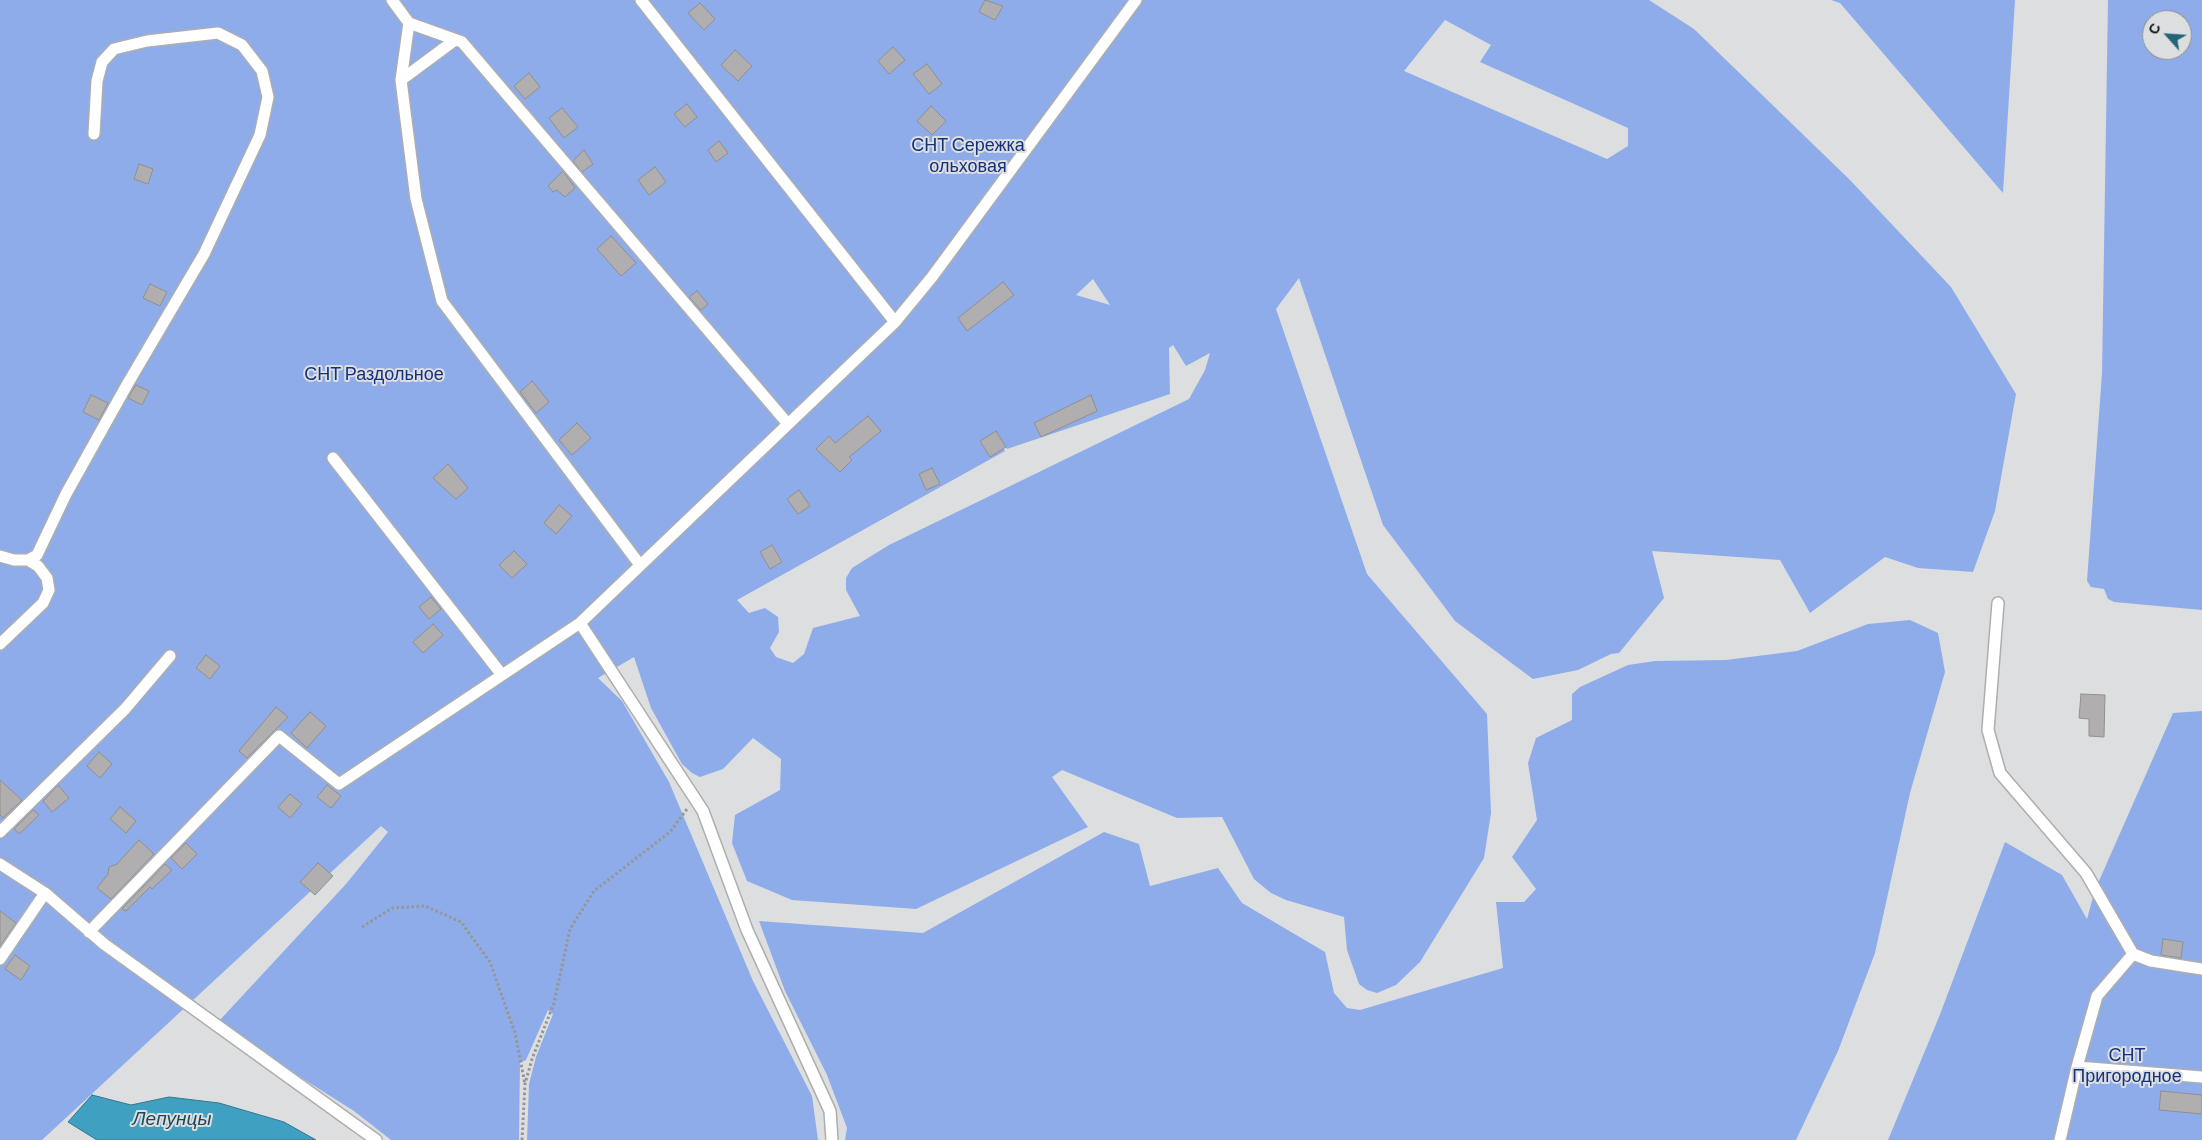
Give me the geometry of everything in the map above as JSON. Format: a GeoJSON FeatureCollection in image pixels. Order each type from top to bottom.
{"type":"FeatureCollection","features":[{"type":"Feature","properties":{"kind":"lane"},"geometry":{"type":"LineString","coordinates":[[392,0],[409,23],[462,42],[788,424]]}},
{"type":"Feature","properties":{"kind":"lane"},"geometry":{"type":"LineString","coordinates":[[641,0],[896,322]]}},
{"type":"Feature","properties":{"kind":"lane"},"geometry":{"type":"LineString","coordinates":[[89,932],[278,736],[339,784],[580,623],[896,322],[932,277],[1136,0]]}},
{"type":"Feature","properties":{"kind":"lane"},"geometry":{"type":"LineString","coordinates":[[409,23],[401,80],[416,199],[442,301],[640,565]]}},
{"type":"Feature","properties":{"kind":"lane"},"geometry":{"type":"LineString","coordinates":[[0,556],[14,560],[28,560],[37,556],[71,485],[204,254],[260,135],[268,97],[262,71],[242,45],[218,33],[147,41],[114,49],[102,62],[98,81],[94,134]]}},
{"type":"Feature","properties":{"kind":"lane"},"geometry":{"type":"LineString","coordinates":[[401,80],[455,40]]}},
{"type":"Feature","properties":{"kind":"lane"},"geometry":{"type":"LineString","coordinates":[[333,458],[502,675]]}},
{"type":"Feature","properties":{"kind":"lane"},"geometry":{"type":"LineString","coordinates":[[0,644],[43,603],[49,590],[47,578],[38,566],[28,560]]}},
{"type":"Feature","properties":{"kind":"lane"},"geometry":{"type":"LineString","coordinates":[[1998,604],[1988,730],[2000,773],[2086,873],[2133,954],[2152,961],[2202,969]]}},
{"type":"Feature","properties":{"kind":"lane"},"geometry":{"type":"LineString","coordinates":[[580,623],[703,812],[748,930],[830,1111],[832,1140]]}},
{"type":"Feature","properties":{"kind":"lane"},"geometry":{"type":"LineString","coordinates":[[0,832],[125,709],[170,656]]}},
{"type":"Feature","properties":{"kind":"lane"},"geometry":{"type":"LineString","coordinates":[[0,864],[45,893],[89,932],[376,1140]]}},
{"type":"Feature","properties":{"kind":"lane"},"geometry":{"type":"LineString","coordinates":[[0,959],[45,893]]}},
{"type":"Feature","properties":{"kind":"lane"},"geometry":{"type":"LineString","coordinates":[[2060,1140],[2077,1067],[2097,996],[2133,954]]}},
{"type":"Feature","properties":{"kind":"lane"},"geometry":{"type":"LineString","coordinates":[[2077,1067],[2202,1077]]}},
{"type":"Feature","properties":{"kind":"path"},"geometry":{"type":"LineString","coordinates":[[522,1140],[525,1084],[532,1059],[554,1002],[570,929],[594,891],[670,832],[687,810],[692,794]]}},
{"type":"Feature","properties":{"kind":"path"},"geometry":{"type":"LineString","coordinates":[[362,927],[392,908],[400,907],[425,906],[461,922],[490,962],[514,1033],[525,1084]]}},
{"type":"Feature","properties":{"kind":"green space"},"geometry":{"type":"Polygon","coordinates":[[[0,0],[1649,0],[1694,29],[1850,180],[1951,287],[2016,394],[1995,511],[1973,572],[1918,568],[1885,557],[1810,613],[1780,560],[1652,551],[1664,598],[1619,653],[1611,654],[1578,670],[1533,679],[1455,621],[1383,525],[1299,278],[1276,309],[1367,574],[1487,714],[1491,813],[1484,858],[1420,962],[1396,985],[1377,993],[1367,990],[1359,984],[1347,950],[1344,917],[1286,900],[1271,893],[1254,879],[1222,817],[1177,818],[1062,770],[1052,777],[1088,827],[916,909],[792,900],[747,881],[732,843],[735,815],[780,790],[781,759],[753,738],[723,769],[700,777],[692,773],[682,764],[651,708],[634,657],[598,678],[622,701],[669,782],[753,981],[812,1096],[818,1140],[527,1140],[529,1084],[536,1057],[553,1014],[548,1010],[526,1060],[520,1063],[519,1140],[391,1140],[354,1111],[278,1063],[219,1021],[346,884],[388,832],[381,826],[42,1140],[0,1140],[0,0]],[[1445,20],[1404,71],[1607,159],[1628,146],[1628,128],[1480,62],[1491,45],[1445,20]],[[1093,279],[1076,295],[1110,305],[1093,279]],[[1173,345],[1169,348],[1170,394],[1007,449],[1000,441],[1005,451],[737,600],[749,613],[765,608],[778,617],[779,632],[770,648],[776,657],[793,663],[804,654],[813,628],[860,616],[846,590],[846,578],[852,568],[889,545],[1189,399],[1205,370],[1210,353],[1186,366],[1173,345]]]}},
{"type":"Feature","properties":{"kind":"green space"},"geometry":{"type":"Polygon","coordinates":[[[1831,0],[2015,0],[2003,193],[1840,3],[1831,0]]]}},
{"type":"Feature","properties":{"kind":"green space"},"geometry":{"type":"Polygon","coordinates":[[[2108,0],[2202,0],[2202,610],[2114,602],[2108,599],[2104,589],[2091,587],[2087,581],[2102,373],[2108,0]]]}},
{"type":"Feature","properties":{"kind":"green space"},"geometry":{"type":"Polygon","coordinates":[[[1910,620],[1938,633],[1945,672],[1910,793],[1875,953],[1838,1051],[1796,1140],[845,1140],[847,1128],[827,1075],[785,991],[759,921],[923,933],[1104,832],[1139,844],[1150,886],[1218,868],[1242,903],[1325,952],[1334,993],[1347,1008],[1360,1010],[1503,968],[1496,902],[1524,902],[1536,889],[1512,857],[1537,820],[1528,763],[1536,738],[1572,720],[1572,694],[1580,687],[1628,665],[1655,661],[1726,660],[1797,651],[1868,624],[1910,620]]]}},
{"type":"Feature","properties":{"kind":"green space","name":"СНТ Пригородное"},"geometry":{"type":"Polygon","coordinates":[[[2202,711],[2202,1140],[1888,1140],[1939,1017],[2005,842],[2062,875],[2087,919],[2095,890],[2173,713],[2202,711]]]}},
{"type":"Feature","properties":{"kind":"water","name":"Лепунцы"},"geometry":{"type":"Polygon","coordinates":[[[92,1095],[131,1105],[169,1097],[219,1103],[284,1122],[316,1140],[97,1140],[68,1122],[92,1095]]]}},
{"type":"Feature","properties":{"kind":"building"},"geometry":{"type":"Polygon","coordinates":[[[985,0],[1003,6],[995,20],[979,12],[985,0]]]}},
{"type":"Feature","properties":{"kind":"building"},"geometry":{"type":"Polygon","coordinates":[[[700,3],[715,19],[704,30],[688,13],[700,3]]]}},
{"type":"Feature","properties":{"kind":"building"},"geometry":{"type":"Polygon","coordinates":[[[893,47],[905,60],[889,74],[878,61],[893,47]]]}},
{"type":"Feature","properties":{"kind":"building"},"geometry":{"type":"Polygon","coordinates":[[[735,50],[752,66],[738,81],[721,65],[735,50]]]}},
{"type":"Feature","properties":{"kind":"building"},"geometry":{"type":"Polygon","coordinates":[[[927,64],[942,84],[929,94],[913,74],[927,64]]]}},
{"type":"Feature","properties":{"kind":"building"},"geometry":{"type":"Polygon","coordinates":[[[529,73],[540,87],[525,99],[514,86],[529,73]]]}},
{"type":"Feature","properties":{"kind":"building"},"geometry":{"type":"Polygon","coordinates":[[[687,104],[697,117],[685,127],[674,114],[687,104]]]}},
{"type":"Feature","properties":{"kind":"building"},"geometry":{"type":"Polygon","coordinates":[[[931,106],[946,121],[932,135],[917,121],[931,106]]]}},
{"type":"Feature","properties":{"kind":"building"},"geometry":{"type":"Polygon","coordinates":[[[562,108],[578,127],[564,138],[549,118],[562,108]]]}},
{"type":"Feature","properties":{"kind":"building"},"geometry":{"type":"Polygon","coordinates":[[[719,141],[728,153],[716,162],[708,150],[719,141]]]}},
{"type":"Feature","properties":{"kind":"building"},"geometry":{"type":"Polygon","coordinates":[[[584,150],[593,164],[582,172],[573,161],[584,150]]]}},
{"type":"Feature","properties":{"kind":"building"},"geometry":{"type":"Polygon","coordinates":[[[139,164],[153,169],[148,184],[134,179],[139,164]]]}},
{"type":"Feature","properties":{"kind":"building"},"geometry":{"type":"Polygon","coordinates":[[[655,167],[666,182],[649,195],[638,180],[655,167]]]}},
{"type":"Feature","properties":{"kind":"building"},"geometry":{"type":"Polygon","coordinates":[[[563,171],[575,188],[565,197],[557,190],[553,192],[548,186],[563,171]]]}},
{"type":"Feature","properties":{"kind":"building"},"geometry":{"type":"Polygon","coordinates":[[[611,236],[636,263],[621,276],[597,249],[611,236]]]}},
{"type":"Feature","properties":{"kind":"building"},"geometry":{"type":"Polygon","coordinates":[[[1003,282],[1014,295],[967,331],[958,318],[1003,282]]]}},
{"type":"Feature","properties":{"kind":"building"},"geometry":{"type":"Polygon","coordinates":[[[150,284],[167,292],[160,306],[143,298],[150,284]]]}},
{"type":"Feature","properties":{"kind":"building"},"geometry":{"type":"Polygon","coordinates":[[[697,291],[708,304],[701,310],[689,297],[697,291]]]}},
{"type":"Feature","properties":{"kind":"building"},"geometry":{"type":"Polygon","coordinates":[[[532,381],[549,402],[536,413],[520,392],[532,381]]]}},
{"type":"Feature","properties":{"kind":"building"},"geometry":{"type":"Polygon","coordinates":[[[136,385],[149,391],[142,405],[128,398],[136,385]]]}},
{"type":"Feature","properties":{"kind":"building"},"geometry":{"type":"Polygon","coordinates":[[[91,395],[108,403],[99,420],[83,412],[91,395]]]}},
{"type":"Feature","properties":{"kind":"building"},"geometry":{"type":"Polygon","coordinates":[[[1091,395],[1097,411],[1041,437],[1034,423],[1091,395]]]}},
{"type":"Feature","properties":{"kind":"building"},"geometry":{"type":"Polygon","coordinates":[[[868,416],[881,431],[849,457],[852,460],[840,472],[816,449],[829,436],[835,443],[868,416]]]}},
{"type":"Feature","properties":{"kind":"building"},"geometry":{"type":"Polygon","coordinates":[[[577,423],[591,438],[572,455],[559,440],[577,423]]]}},
{"type":"Feature","properties":{"kind":"building"},"geometry":{"type":"Polygon","coordinates":[[[996,431],[1006,447],[990,457],[980,441],[996,431]]]}},
{"type":"Feature","properties":{"kind":"building"},"geometry":{"type":"Polygon","coordinates":[[[448,464],[468,488],[456,499],[433,478],[448,464]]]}},
{"type":"Feature","properties":{"kind":"building"},"geometry":{"type":"Polygon","coordinates":[[[932,468],[940,484],[926,490],[919,474],[932,468]]]}},
{"type":"Feature","properties":{"kind":"building"},"geometry":{"type":"Polygon","coordinates":[[[799,490],[810,506],[798,514],[787,499],[799,490]]]}},
{"type":"Feature","properties":{"kind":"building"},"geometry":{"type":"Polygon","coordinates":[[[559,505],[572,516],[556,534],[544,523],[559,505]]]}},
{"type":"Feature","properties":{"kind":"building"},"geometry":{"type":"Polygon","coordinates":[[[772,545],[782,562],[770,569],[760,552],[772,545]]]}},
{"type":"Feature","properties":{"kind":"building"},"geometry":{"type":"Polygon","coordinates":[[[514,551],[527,564],[512,578],[499,565],[514,551]]]}},
{"type":"Feature","properties":{"kind":"building"},"geometry":{"type":"Polygon","coordinates":[[[431,597],[441,609],[429,619],[419,607],[431,597]]]}},
{"type":"Feature","properties":{"kind":"building"},"geometry":{"type":"Polygon","coordinates":[[[433,624],[443,635],[423,653],[413,642],[433,624]]]}},
{"type":"Feature","properties":{"kind":"building"},"geometry":{"type":"Polygon","coordinates":[[[206,655],[220,666],[210,679],[196,668],[206,655]]]}},
{"type":"Feature","properties":{"kind":"building"},"geometry":{"type":"Polygon","coordinates":[[[2081,694],[2105,695],[2104,737],[2089,736],[2089,719],[2079,718],[2081,694]]]}},
{"type":"Feature","properties":{"kind":"building"},"geometry":{"type":"Polygon","coordinates":[[[276,707],[288,717],[247,758],[239,751],[276,707]]]}},
{"type":"Feature","properties":{"kind":"building"},"geometry":{"type":"Polygon","coordinates":[[[310,712],[326,726],[307,748],[291,733],[310,712]]]}},
{"type":"Feature","properties":{"kind":"building"},"geometry":{"type":"Polygon","coordinates":[[[99,752],[112,764],[100,778],[87,766],[99,752]]]}},
{"type":"Feature","properties":{"kind":"building"},"geometry":{"type":"Polygon","coordinates":[[[0,780],[22,800],[3,818],[0,815],[0,780]]]}},
{"type":"Feature","properties":{"kind":"building"},"geometry":{"type":"Polygon","coordinates":[[[58,785],[69,798],[52,812],[43,801],[58,785]]]}},
{"type":"Feature","properties":{"kind":"building"},"geometry":{"type":"Polygon","coordinates":[[[327,785],[341,796],[331,808],[317,797],[327,785]]]}},
{"type":"Feature","properties":{"kind":"building"},"geometry":{"type":"Polygon","coordinates":[[[290,794],[302,804],[290,818],[278,807],[290,794]]]}},
{"type":"Feature","properties":{"kind":"building"},"geometry":{"type":"Polygon","coordinates":[[[120,807],[136,821],[126,833],[110,819],[120,807]]]}},
{"type":"Feature","properties":{"kind":"building"},"geometry":{"type":"Polygon","coordinates":[[[33,810],[39,815],[19,834],[14,829],[33,810]]]}},
{"type":"Feature","properties":{"kind":"building"},"geometry":{"type":"Polygon","coordinates":[[[139,840],[154,854],[111,899],[97,888],[108,874],[109,867],[117,864],[139,840]]]}},
{"type":"Feature","properties":{"kind":"building"},"geometry":{"type":"Polygon","coordinates":[[[186,843],[197,854],[182,869],[171,858],[186,843]]]}},
{"type":"Feature","properties":{"kind":"building"},"geometry":{"type":"Polygon","coordinates":[[[318,863],[333,876],[315,895],[300,882],[318,863]]]}},
{"type":"Feature","properties":{"kind":"building"},"geometry":{"type":"Polygon","coordinates":[[[165,864],[172,870],[152,889],[150,887],[126,911],[122,909],[165,864]]]}},
{"type":"Feature","properties":{"kind":"building"},"geometry":{"type":"Polygon","coordinates":[[[0,911],[16,923],[0,946],[0,911]]]}},
{"type":"Feature","properties":{"kind":"building"},"geometry":{"type":"Polygon","coordinates":[[[2163,939],[2183,942],[2181,958],[2161,955],[2163,939]]]}},
{"type":"Feature","properties":{"kind":"building"},"geometry":{"type":"Polygon","coordinates":[[[15,955],[30,966],[21,980],[5,969],[15,955]]]}},
{"type":"Feature","properties":{"kind":"building"},"geometry":{"type":"Polygon","coordinates":[[[2161,1091],[2202,1095],[2202,1114],[2159,1110],[2161,1091]]]}},
{"type":"Feature","properties":{"kind":"park label","name":"СНТ Сережка ольховая"},"geometry":{"type":"Point","coordinates":[968,155]}},
{"type":"Feature","properties":{"kind":"park label","name":"СНТ Раздольное"},"geometry":{"type":"Point","coordinates":[374,374]}}]}
